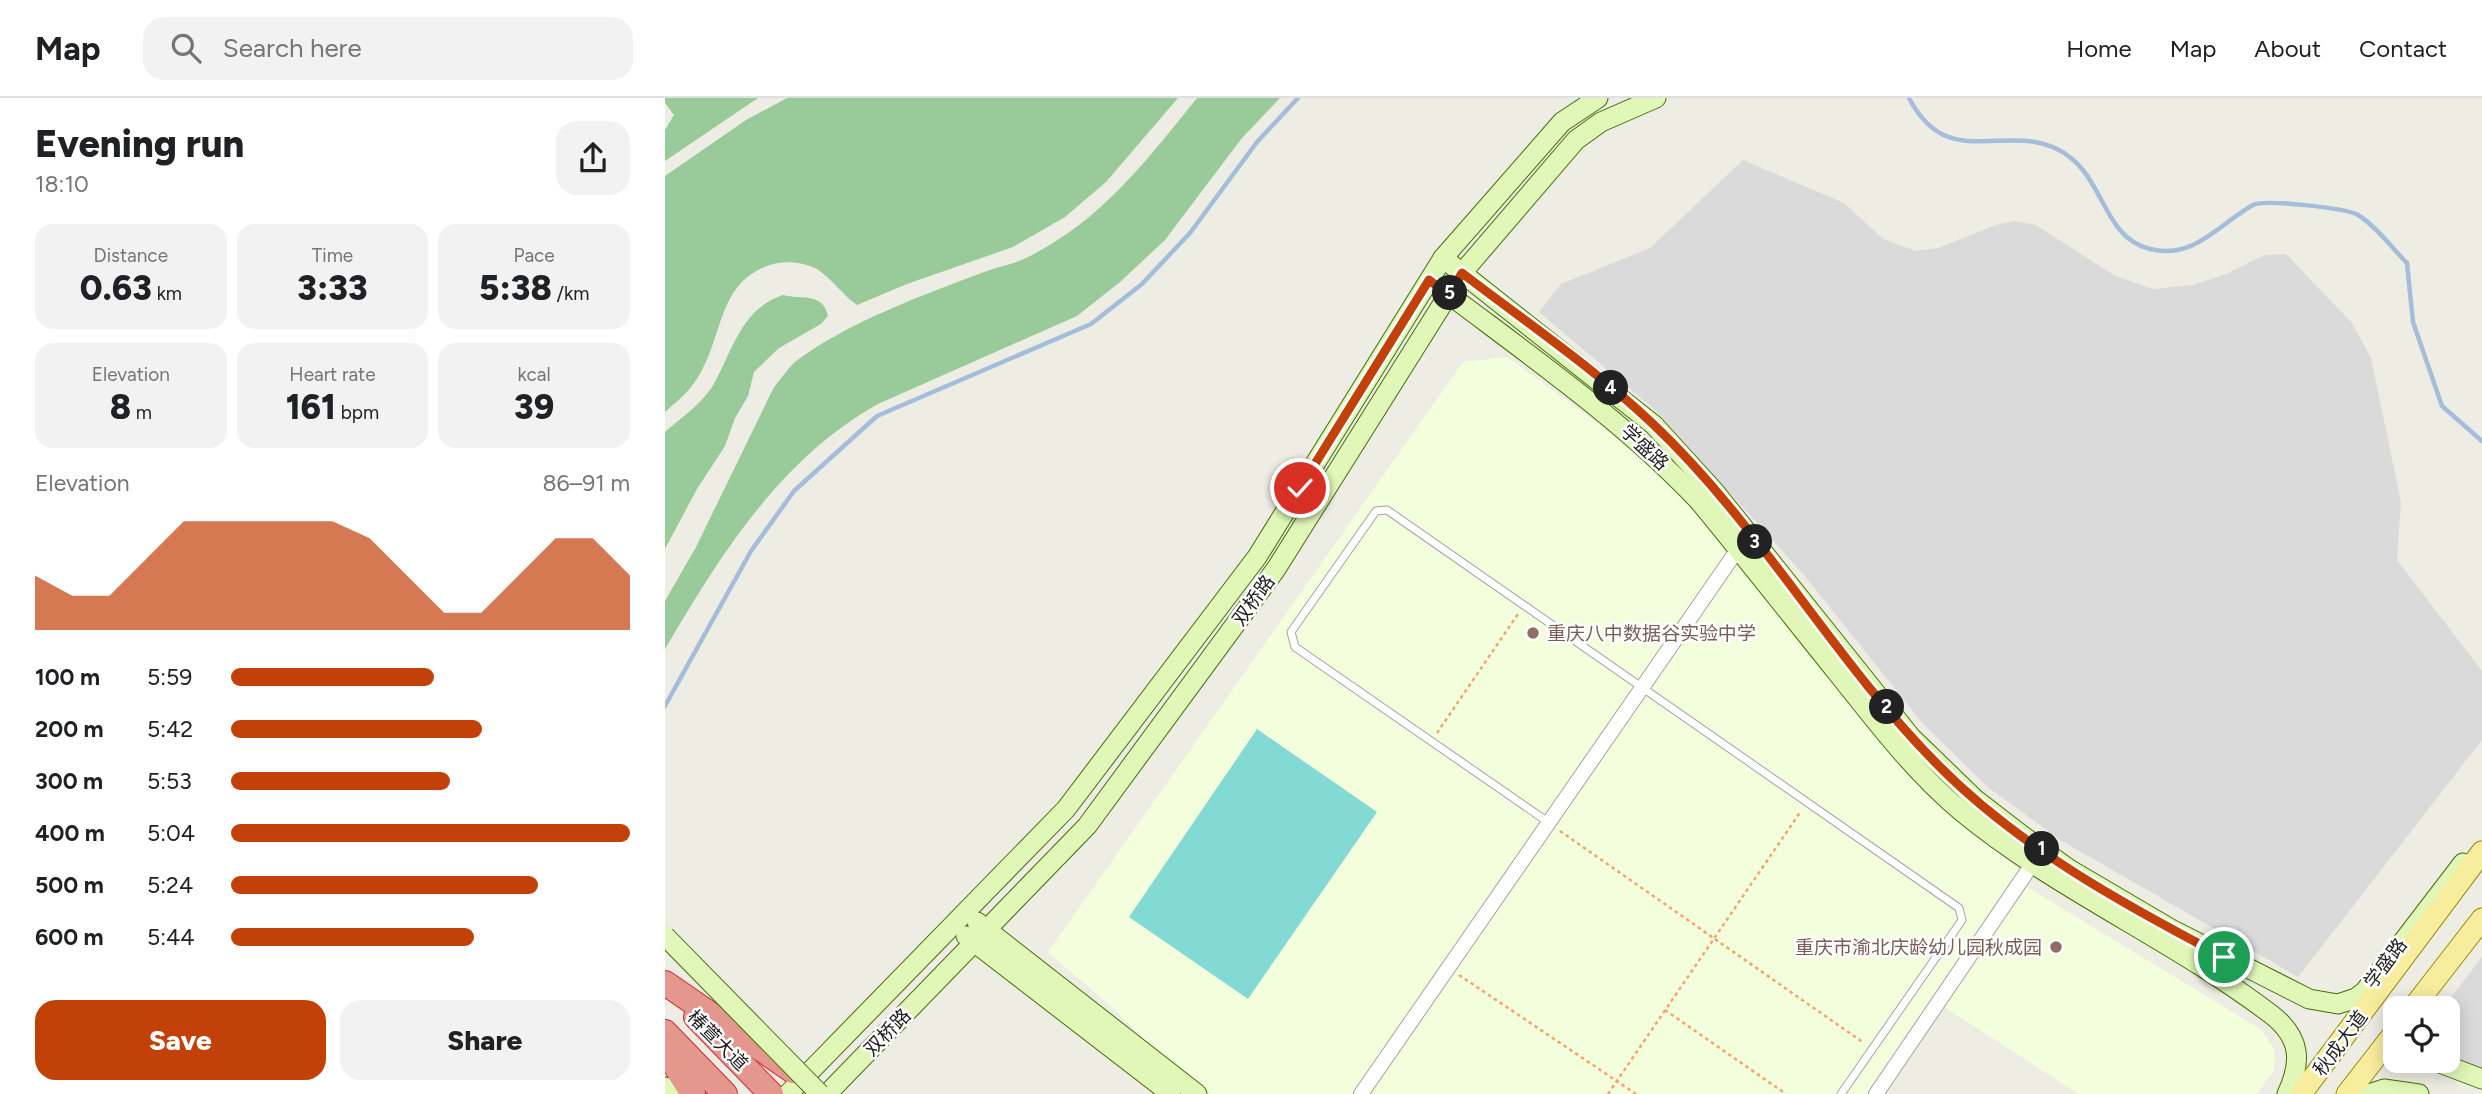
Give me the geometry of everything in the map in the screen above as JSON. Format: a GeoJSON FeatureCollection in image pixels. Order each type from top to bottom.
{"type":"FeatureCollection","features":[{"type":"Feature","properties":{"kind":"highway"},"geometry":{"type":"LineString","coordinates":[[665,985],[803,1088]]}},
{"type":"Feature","properties":{"kind":"highway","name":"椿萱大道"},"geometry":{"type":"LineString","coordinates":[[665,985],[771,1094]]}},
{"type":"Feature","properties":{"kind":"highway","name":"椿萱大道"},"geometry":{"type":"LineString","coordinates":[[665,1032],[725,1094]]}},
{"type":"Feature","properties":{"kind":"highway"},"geometry":{"type":"LineString","coordinates":[[665,1049],[693,1094]]}},
{"type":"Feature","properties":{"kind":"main road","name":"双桥路"},"geometry":{"type":"LineString","coordinates":[[803,1088],[1066,809],[1257,557],[1443,258],[1562,122],[1598,98]]}},
{"type":"Feature","properties":{"kind":"main road","name":"双桥路"},"geometry":{"type":"LineString","coordinates":[[827,1094],[1087,826],[1276,569],[1462,273],[1576,140],[1601,122],[1656,98]]}},
{"type":"Feature","properties":{"kind":"main road","name":"学盛路"},"geometry":{"type":"LineString","coordinates":[[1443,258],[1654,425],[1715,492],[1911,737],[1975,799],[2069,869],[2224,957],[2299,995],[2328,1003],[2348,1002],[2365,991],[2450,887],[2482,843]]}},
{"type":"Feature","properties":{"kind":"main road","name":"学盛路"},"geometry":{"type":"LineString","coordinates":[[1429,280],[1607,412],[1640,441],[1699,501],[1900,751],[1963,812],[2033,863],[2214,974],[2279,1021],[2292,1035],[2298,1052],[2295,1076],[2287,1094]]}},
{"type":"Feature","properties":{"kind":"main road","name":"秋成大道"},"geometry":{"type":"LineString","coordinates":[[2301,1094],[2450,887],[2482,852]]}},
{"type":"Feature","properties":{"kind":"main road"},"geometry":{"type":"LineString","coordinates":[[2422,996],[2482,919]]}},
{"type":"Feature","properties":{"kind":"main road"},"geometry":{"type":"LineString","coordinates":[[960,920],[1171,1094]]}},
{"type":"Feature","properties":{"kind":"main road"},"geometry":{"type":"LineString","coordinates":[[665,936],[803,1088]]}},
{"type":"Feature","properties":{"kind":"main road"},"geometry":{"type":"LineString","coordinates":[[981,937],[1197,1094]]}},
{"type":"Feature","properties":{"kind":"main road"},"geometry":{"type":"LineString","coordinates":[[2427,996],[2432,983]]}},
{"type":"Feature","properties":{"kind":"main road","name":"秋成大道"},"geometry":{"type":"LineString","coordinates":[[2347,1094],[2383,1048]]}},
{"type":"Feature","properties":{"kind":"main road"},"geometry":{"type":"LineString","coordinates":[[2460,1071],[2482,1079]]}},
{"type":"Feature","properties":{"kind":"main road"},"geometry":{"type":"LineString","coordinates":[[665,1087],[671,1094]]}},
{"type":"Feature","properties":{"kind":"main road"},"geometry":{"type":"LineString","coordinates":[[2369,1094],[2384,1089],[2419,1094]]}},
{"type":"Feature","properties":{"kind":"street"},"geometry":{"type":"LineString","coordinates":[[1361,1094],[1738,549]]}},
{"type":"Feature","properties":{"kind":"street"},"geometry":{"type":"LineString","coordinates":[[1876,1094],[2033,863]]}},
{"type":"Feature","properties":{"kind":"lane"},"geometry":{"type":"LineString","coordinates":[[1549,823],[1295,647],[1291,632],[1376,511],[1387,510],[1959,908],[1962,920],[1841,1094]]}},
{"type":"Feature","properties":{"kind":"path"},"geometry":{"type":"LineString","coordinates":[[1431,741],[1524,605]]}},
{"type":"Feature","properties":{"kind":"path"},"geometry":{"type":"LineString","coordinates":[[1608,1094],[1807,802]]}},
{"type":"Feature","properties":{"kind":"path"},"geometry":{"type":"LineString","coordinates":[[1549,823],[1872,1049]]}},
{"type":"Feature","properties":{"kind":"path"},"geometry":{"type":"LineString","coordinates":[[1448,967],[1636,1094]]}},
{"type":"Feature","properties":{"kind":"path"},"geometry":{"type":"LineString","coordinates":[[1665,1010],[1786,1094]]}},
{"type":"Feature","properties":{"kind":"shaded area"},"geometry":{"type":"Polygon","coordinates":[[[1743,160],[1844,203],[1883,239],[1916,251],[1938,248],[1996,225],[2015,221],[2036,225],[2115,276],[2153,289],[2192,285],[2226,274],[2264,255],[2286,254],[2352,323],[2371,358],[2401,502],[2397,560],[2482,671],[2482,740],[2298,977],[2062,841],[1990,789],[1924,725],[1804,575],[1656,411],[1539,312],[1561,284],[1650,248],[1743,160]]]}},
{"type":"Feature","properties":{"kind":"shaded area","name":"重庆八中数据谷实验中学"},"geometry":{"type":"Polygon","coordinates":[[[1507,357],[1653,464],[1692,505],[1895,760],[1967,829],[2019,869],[1866,1094],[1211,1094],[1169,1064],[1117,1012],[1048,952],[1463,362],[1507,357]]]}},
{"type":"Feature","properties":{"kind":"shaded area"},"geometry":{"type":"Polygon","coordinates":[[[1257,729],[1377,812],[1248,999],[1129,917],[1257,729]]]}},
{"type":"Feature","properties":{"kind":"shaded area","name":"重庆市渝北庆龄幼儿园秋成园"},"geometry":{"type":"Polygon","coordinates":[[[2027,887],[2262,1030],[2274,1050],[2275,1062],[2273,1072],[2257,1094],[2079,1094],[1944,1007],[2027,887]]]}},
{"type":"Feature","properties":{"kind":"shaded area"},"geometry":{"type":"Polygon","coordinates":[[[2482,957],[2482,1068],[2460,1062],[2460,996],[2452,996],[2482,957]]]}},
{"type":"Feature","properties":{"kind":"green space"},"geometry":{"type":"Polygon","coordinates":[[[665,98],[758,98],[665,161],[665,130],[674,115],[665,103],[665,98]]]}},
{"type":"Feature","properties":{"kind":"green space"},"geometry":{"type":"Polygon","coordinates":[[[787,98],[1178,98],[1106,182],[1065,217],[1013,247],[907,284],[857,305],[817,269],[806,265],[782,263],[753,273],[741,283],[732,296],[697,378],[685,394],[665,412],[665,176],[746,120],[787,98]]]}},
{"type":"Feature","properties":{"kind":"green space"},"geometry":{"type":"Polygon","coordinates":[[[1197,98],[1280,98],[1242,138],[1165,240],[1120,282],[1077,316],[878,404],[843,426],[811,452],[782,481],[731,544],[665,649],[665,601],[696,547],[774,387],[792,365],[838,334],[888,310],[1023,259],[1054,242],[1078,226],[1121,187],[1197,98]]]}},
{"type":"Feature","properties":{"kind":"green space"},"geometry":{"type":"Polygon","coordinates":[[[783,295],[817,300],[822,303],[828,316],[821,324],[779,348],[754,372],[748,396],[735,418],[725,446],[697,489],[665,549],[665,432],[707,394],[747,321],[768,302],[783,295]]]}},
{"type":"Feature","properties":{"kind":"waterway"},"geometry":{"type":"LineString","coordinates":[[665,706],[751,551],[794,491],[877,416],[1091,324],[1142,284],[1190,233],[1257,142],[1298,98]]}},
{"type":"Feature","properties":{"kind":"waterway"},"geometry":{"type":"LineString","coordinates":[[1909,98],[1924,120],[1940,133],[1958,140],[2035,142],[2055,148],[2072,158],[2084,172],[2121,231],[2133,242],[2150,249],[2166,251],[2193,245],[2260,203],[2305,205],[2358,215],[2407,263],[2413,322],[2442,406],[2482,441]]}},
{"type":"Feature","properties":{"kind":"place","name":"重庆八中数据谷实验中学"},"geometry":{"type":"Point","coordinates":[1533,633]}},
{"type":"Feature","properties":{"kind":"place","name":"重庆市渝北庆龄幼儿园秋成园"},"geometry":{"type":"Point","coordinates":[2056,947]}},
{"type":"Feature","properties":{"kind":"route"},"geometry":{"type":"LineString","coordinates":[[1300,488],[1429,280],[1449,295],[1462,273],[1617,393],[1654,425],[1715,492],[1911,737],[1975,799],[2069,869],[2224,957]]}}]}
